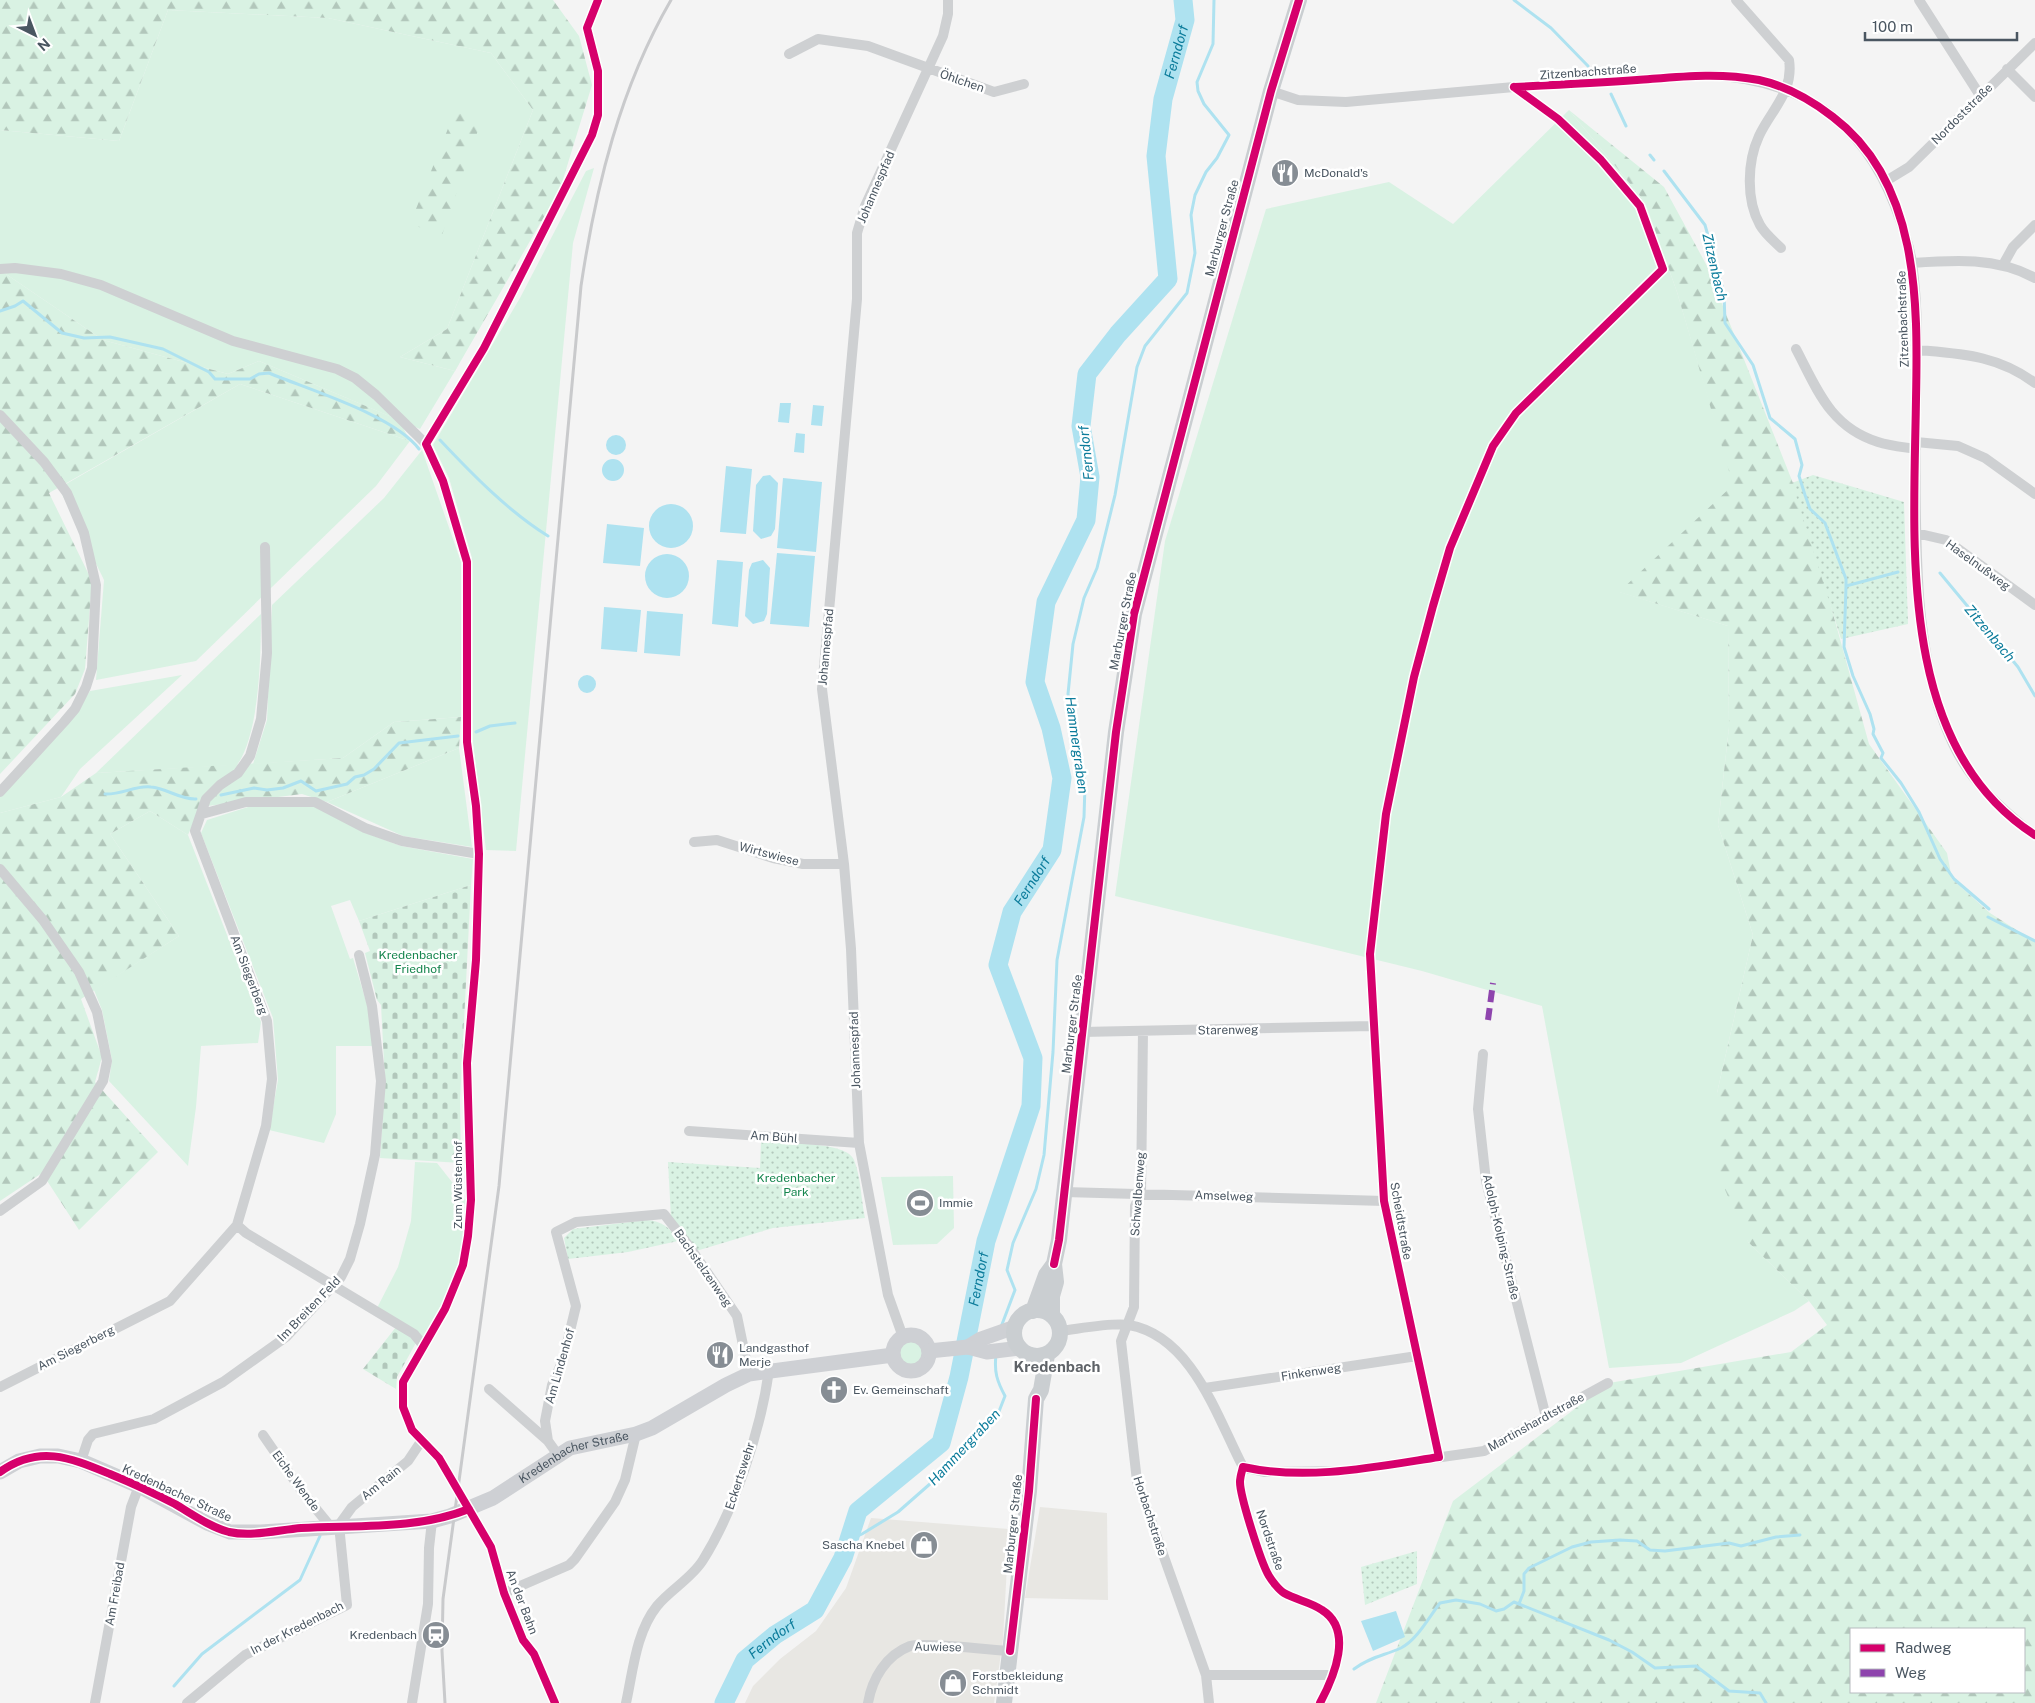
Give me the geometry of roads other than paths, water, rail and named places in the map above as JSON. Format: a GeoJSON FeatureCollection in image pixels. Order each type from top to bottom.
{"type":"FeatureCollection","features":[{"type":"Feature","properties":{"kind":"main road","name":"Marburger Straße"},"geometry":{"type":"LineString","coordinates":[[1052,1315],[1052,1296],[1056,1282],[1054,1264],[1064,1192],[1116,732],[1134,614],[1270,91],[1299,0]]}},
{"type":"Feature","properties":{"kind":"main road","name":"Marburger Straße"},"geometry":{"type":"LineString","coordinates":[[1033,1311],[1046,1275],[1054,1264]]}},
{"type":"Feature","properties":{"kind":"main road"},"geometry":{"type":"LineString","coordinates":[[929,1351],[968,1347],[987,1352],[1024,1352],[1047,1355],[1058,1344],[1060,1331],[1057,1321],[1052,1315],[1045,1311],[1033,1311],[1023,1315],[1015,1327],[1014,1335],[1024,1352]]}},
{"type":"Feature","properties":{"kind":"main road"},"geometry":{"type":"LineString","coordinates":[[968,1347],[1015,1327]]}},
{"type":"Feature","properties":{"kind":"main road"},"geometry":{"type":"LineString","coordinates":[[910,1335],[920,1337],[926,1342],[929,1351],[926,1364],[914,1371],[900,1367],[893,1355],[895,1345],[903,1337],[910,1335]]}},
{"type":"Feature","properties":{"kind":"main road","name":"Marburger Straße"},"geometry":{"type":"LineString","coordinates":[[1024,1352],[1031,1389],[1036,1399]]}},
{"type":"Feature","properties":{"kind":"main road","name":"Kredenbacher Straße"},"geometry":{"type":"LineString","coordinates":[[2,1466],[40,1456],[58,1456],[81,1461],[139,1486],[230,1532],[261,1532],[432,1521],[469,1509],[512,1486],[558,1455],[584,1444],[636,1434],[652,1428],[702,1398],[749,1374],[893,1355]]}},
{"type":"Feature","properties":{"kind":"main road","name":"Marburger Straße"},"geometry":{"type":"LineString","coordinates":[[1004,1703],[1028,1500],[1036,1399],[1041,1390],[1047,1355]]}},
{"type":"Feature","properties":{"kind":"street","name":"Johannespfad"},"geometry":{"type":"LineString","coordinates":[[903,1337],[888,1295],[859,1143],[851,949],[844,864],[822,689],[858,299],[857,233],[865,206],[943,36],[948,14],[948,0]]}},
{"type":"Feature","properties":{"kind":"street"},"geometry":{"type":"LineString","coordinates":[[1736,0],[1789,60],[1791,72],[1787,89],[1759,136],[1751,159],[1750,186],[1760,226],[1781,248]]}},
{"type":"Feature","properties":{"kind":"street"},"geometry":{"type":"LineString","coordinates":[[1918,0],[1980,97]]}},
{"type":"Feature","properties":{"kind":"street","name":"Öhlchen"},"geometry":{"type":"LineString","coordinates":[[790,54],[818,39],[868,46],[929,70],[994,92],[1024,84]]}},
{"type":"Feature","properties":{"kind":"street","name":"Nordoststraße"},"geometry":{"type":"LineString","coordinates":[[1886,181],[1909,167],[2035,42]]}},
{"type":"Feature","properties":{"kind":"street"},"geometry":{"type":"LineString","coordinates":[[2007,69],[2035,97]]}},
{"type":"Feature","properties":{"kind":"street","name":"Zitzenbachstraße"},"geometry":{"type":"LineString","coordinates":[[1270,91],[1298,100],[1346,102],[1514,87],[1710,75],[1761,80],[1787,89],[1818,105],[1858,139],[1886,181],[1905,230],[1912,262],[1917,350],[1916,533],[1922,628],[1930,675],[1946,726],[1964,765],[1993,800],[2035,835]]}},
{"type":"Feature","properties":{"kind":"street"},"geometry":{"type":"LineString","coordinates":[[1514,87],[1558,119]]}},
{"type":"Feature","properties":{"kind":"street"},"geometry":{"type":"LineString","coordinates":[[2003,265],[2013,246],[2035,225]]}},
{"type":"Feature","properties":{"kind":"street"},"geometry":{"type":"LineString","coordinates":[[1912,262],[1963,260],[2003,265],[2035,278]]}},
{"type":"Feature","properties":{"kind":"street","name":"Zum Wüstenhof"},"geometry":{"type":"LineString","coordinates":[[0,269],[15,268],[42,271],[101,285],[233,341],[337,368],[355,378],[376,395],[426,444],[443,482],[466,562],[467,742],[476,806],[478,854],[476,960],[467,1062],[471,1200],[468,1236],[462,1265],[445,1309],[403,1382],[402,1407],[412,1430],[439,1458],[469,1509]]}},
{"type":"Feature","properties":{"kind":"street"},"geometry":{"type":"LineString","coordinates":[[1796,349],[1822,401],[1835,417],[1852,430],[1878,442],[1958,446],[1985,458],[2035,494]]}},
{"type":"Feature","properties":{"kind":"street"},"geometry":{"type":"LineString","coordinates":[[1917,350],[1975,355],[2001,363],[2035,383]]}},
{"type":"Feature","properties":{"kind":"street"},"geometry":{"type":"LineString","coordinates":[[0,415],[44,462],[67,493],[84,533],[96,586],[92,668],[86,686],[75,709],[0,792]]}},
{"type":"Feature","properties":{"kind":"street","name":"Haselnußweg"},"geometry":{"type":"LineString","coordinates":[[1916,533],[1946,540],[2035,606]]}},
{"type":"Feature","properties":{"kind":"street","name":"Am Siegerberg"},"geometry":{"type":"LineString","coordinates":[[0,1387],[170,1301],[237,1225],[266,1126],[272,1079],[267,1021],[195,831],[206,798],[220,785],[238,773],[250,756],[261,719],[267,653],[264,548]]}},
{"type":"Feature","properties":{"kind":"street"},"geometry":{"type":"LineString","coordinates":[[202,814],[246,802],[316,802],[366,828],[402,841],[478,854]]}},
{"type":"Feature","properties":{"kind":"street","name":"Wirtswiese"},"geometry":{"type":"LineString","coordinates":[[694,842],[717,840],[773,858],[803,864],[844,864]]}},
{"type":"Feature","properties":{"kind":"street"},"geometry":{"type":"LineString","coordinates":[[0,869],[43,920],[79,972],[97,1012],[107,1061],[102,1081],[42,1181],[0,1212]]}},
{"type":"Feature","properties":{"kind":"street","name":"Scheidtstraße"},"geometry":{"type":"LineString","coordinates":[[1370,954],[1384,1201],[1439,1457]]}},
{"type":"Feature","properties":{"kind":"street","name":"Im Breiten Feld"},"geometry":{"type":"LineString","coordinates":[[81,1461],[88,1440],[93,1434],[154,1419],[223,1382],[286,1337],[335,1286],[350,1259],[360,1224],[375,1155],[381,1081],[372,1006],[359,955]]}},
{"type":"Feature","properties":{"kind":"street","name":"Starenweg"},"geometry":{"type":"LineString","coordinates":[[1082,1032],[1374,1026]]}},
{"type":"Feature","properties":{"kind":"street","name":"Schwalbenweg"},"geometry":{"type":"LineString","coordinates":[[1127,1324],[1134,1307],[1135,1206],[1141,1193],[1143,1031]]}},
{"type":"Feature","properties":{"kind":"street","name":"Adolph-Kolping-Straße"},"geometry":{"type":"LineString","coordinates":[[1482,1054],[1478,1109],[1486,1181],[1546,1417]]}},
{"type":"Feature","properties":{"kind":"street","name":"Am Bühl"},"geometry":{"type":"LineString","coordinates":[[689,1131],[859,1143]]}},
{"type":"Feature","properties":{"kind":"street","name":"Amselweg"},"geometry":{"type":"LineString","coordinates":[[1064,1192],[1384,1201]]}},
{"type":"Feature","properties":{"kind":"street","name":"Am Lindenhof"},"geometry":{"type":"LineString","coordinates":[[548,1441],[545,1421],[552,1385],[564,1360],[576,1306],[556,1232],[576,1222],[664,1214],[668,1220]]}},
{"type":"Feature","properties":{"kind":"street","name":"Bachstelzenweg"},"geometry":{"type":"LineString","coordinates":[[668,1220],[704,1267],[737,1316],[749,1374]]}},
{"type":"Feature","properties":{"kind":"street"},"geometry":{"type":"LineString","coordinates":[[237,1225],[246,1233],[414,1334],[423,1345]]}},
{"type":"Feature","properties":{"kind":"street"},"geometry":{"type":"LineString","coordinates":[[1060,1331],[1127,1324],[1148,1329],[1162,1338],[1205,1388],[1243,1467]]}},
{"type":"Feature","properties":{"kind":"street","name":"Horbachstraße"},"geometry":{"type":"LineString","coordinates":[[1127,1324],[1121,1341],[1137,1480],[1206,1675],[1209,1703]]}},
{"type":"Feature","properties":{"kind":"street","name":"Finkenweg"},"geometry":{"type":"LineString","coordinates":[[1205,1388],[1417,1356]]}},
{"type":"Feature","properties":{"kind":"street","name":"Eckertswehr"},"geometry":{"type":"LineString","coordinates":[[626,1703],[642,1631],[649,1617],[658,1604],[702,1562],[731,1509],[765,1398],[769,1370]]}},
{"type":"Feature","properties":{"kind":"street","name":"Martinshardtstraße"},"geometry":{"type":"LineString","coordinates":[[1243,1467],[1265,1472],[1344,1471],[1484,1451],[1608,1383]]}},
{"type":"Feature","properties":{"kind":"street"},"geometry":{"type":"LineString","coordinates":[[489,1389],[548,1441],[558,1455]]}},
{"type":"Feature","properties":{"kind":"street"},"geometry":{"type":"LineString","coordinates":[[504,1593],[569,1565],[575,1559],[615,1502],[625,1480],[636,1434]]}},
{"type":"Feature","properties":{"kind":"street","name":"Eiche Wende"},"geometry":{"type":"LineString","coordinates":[[263,1436],[334,1526]]}},
{"type":"Feature","properties":{"kind":"street","name":"Am Rain"},"geometry":{"type":"LineString","coordinates":[[334,1526],[352,1507],[408,1461],[422,1440]]}},
{"type":"Feature","properties":{"kind":"street","name":"Nordstraße"},"geometry":{"type":"LineString","coordinates":[[1243,1467],[1240,1482],[1254,1537],[1269,1577],[1284,1593],[1324,1611],[1335,1622],[1339,1634],[1340,1648],[1332,1675],[1320,1703]]}},
{"type":"Feature","properties":{"kind":"street","name":"Am Freibad"},"geometry":{"type":"LineString","coordinates":[[95,1703],[131,1507],[139,1486]]}},
{"type":"Feature","properties":{"kind":"street","name":"An der Bahn"},"geometry":{"type":"LineString","coordinates":[[469,1509],[492,1547],[504,1593],[523,1640],[534,1654],[555,1703]]}},
{"type":"Feature","properties":{"kind":"street"},"geometry":{"type":"LineString","coordinates":[[412,1703],[428,1604],[429,1548],[432,1521]]}},
{"type":"Feature","properties":{"kind":"street","name":"In der Kredenbach"},"geometry":{"type":"LineString","coordinates":[[187,1703],[245,1655],[347,1605],[334,1526]]}},
{"type":"Feature","properties":{"kind":"street","name":"Auwiese"},"geometry":{"type":"LineString","coordinates":[[868,1703],[874,1681],[883,1666],[894,1655],[911,1646],[1010,1651]]}},
{"type":"Feature","properties":{"kind":"street"},"geometry":{"type":"LineString","coordinates":[[1206,1675],[1332,1675]]}},
{"type":"Feature","properties":{"kind":"water"},"geometry":{"type":"Polygon","coordinates":[[[780,403],[791,403],[789,423],[778,422],[780,403]]]}},
{"type":"Feature","properties":{"kind":"water"},"geometry":{"type":"Polygon","coordinates":[[[813,405],[824,406],[822,426],[811,425],[813,405]]]}},
{"type":"Feature","properties":{"kind":"water"},"geometry":{"type":"Polygon","coordinates":[[[796,433],[805,434],[804,453],[794,452],[796,433]]]}},
{"type":"Feature","properties":{"kind":"water"},"geometry":{"type":"Polygon","coordinates":[[[612,435],[620,435],[626,441],[626,449],[620,455],[612,455],[606,449],[606,441],[612,435]]]}},
{"type":"Feature","properties":{"kind":"water"},"geometry":{"type":"Polygon","coordinates":[[[613,459],[623,466],[624,470],[617,480],[613,481],[603,474],[602,470],[609,460],[613,459]]]}},
{"type":"Feature","properties":{"kind":"water"},"geometry":{"type":"Polygon","coordinates":[[[726,466],[752,469],[746,534],[720,532],[726,466]]]}},
{"type":"Feature","properties":{"kind":"water"},"geometry":{"type":"Polygon","coordinates":[[[770,475],[778,483],[775,529],[771,536],[761,539],[753,531],[756,485],[763,476],[770,475]]]}},
{"type":"Feature","properties":{"kind":"water"},"geometry":{"type":"Polygon","coordinates":[[[783,478],[822,482],[816,552],[777,548],[783,478]]]}},
{"type":"Feature","properties":{"kind":"water"},"geometry":{"type":"Polygon","coordinates":[[[667,504],[675,504],[687,510],[693,526],[687,542],[675,548],[667,548],[655,542],[649,530],[649,522],[655,510],[667,504]]]}},
{"type":"Feature","properties":{"kind":"water"},"geometry":{"type":"Polygon","coordinates":[[[607,524],[644,528],[640,566],[603,563],[607,524]]]}},
{"type":"Feature","properties":{"kind":"water"},"geometry":{"type":"Polygon","coordinates":[[[777,553],[815,556],[809,627],[770,624],[777,553]]]}},
{"type":"Feature","properties":{"kind":"water"},"geometry":{"type":"Polygon","coordinates":[[[671,554],[683,560],[688,567],[688,585],[683,592],[676,597],[663,598],[655,595],[648,588],[645,572],[648,564],[655,557],[671,554]]]}},
{"type":"Feature","properties":{"kind":"water"},"geometry":{"type":"Polygon","coordinates":[[[717,560],[743,562],[738,627],[712,624],[717,560]]]}},
{"type":"Feature","properties":{"kind":"water"},"geometry":{"type":"Polygon","coordinates":[[[763,560],[770,568],[767,614],[764,621],[753,624],[745,616],[749,570],[752,563],[763,560]]]}},
{"type":"Feature","properties":{"kind":"water"},"geometry":{"type":"Polygon","coordinates":[[[604,607],[641,610],[637,652],[601,649],[604,607]]]}},
{"type":"Feature","properties":{"kind":"water"},"geometry":{"type":"Polygon","coordinates":[[[647,611],[683,614],[680,656],[644,653],[647,611]]]}},
{"type":"Feature","properties":{"kind":"water"},"geometry":{"type":"Polygon","coordinates":[[[587,675],[593,678],[596,684],[593,690],[587,693],[581,690],[578,684],[581,678],[587,675]]]}},
{"type":"Feature","properties":{"kind":"water"},"geometry":{"type":"Polygon","coordinates":[[[1396,1611],[1405,1637],[1373,1651],[1361,1621],[1396,1611]]]}},
{"type":"Feature","properties":{"kind":"waterway","name":"Ferndorf"},"geometry":{"type":"LineString","coordinates":[[724,1703],[745,1660],[775,1635],[815,1610],[843,1558],[858,1511],[941,1443],[959,1377],[986,1241],[1031,1106],[1033,1058],[998,965],[1012,912],[1052,850],[1062,778],[1051,728],[1035,682],[1046,602],[1086,520],[1090,477],[1081,426],[1087,374],[1118,334],[1168,279],[1156,156],[1163,99],[1185,20],[1183,0]]}},
{"type":"Feature","properties":{"kind":"waterway","name":"Hammergraben"},"geometry":{"type":"LineString","coordinates":[[1001,1327],[1015,1290],[1007,1270],[1013,1243],[1036,1189],[1044,1155],[1053,1052],[1057,960],[1084,817],[1085,785],[1080,746],[1068,694],[1073,644],[1084,598],[1097,568],[1115,495],[1137,367],[1145,346],[1187,293],[1195,253],[1191,215],[1195,195],[1206,172],[1217,158],[1229,135],[1204,104],[1198,91],[1197,82],[1213,44],[1214,0]]}},
{"type":"Feature","properties":{"kind":"waterway","name":"Zitzenbach"},"geometry":{"type":"LineString","coordinates":[[1514,0],[1551,28],[1588,66]]}},
{"type":"Feature","properties":{"kind":"waterway","name":"Zitzenbach"},"geometry":{"type":"LineString","coordinates":[[1611,94],[1626,126]]}},
{"type":"Feature","properties":{"kind":"waterway","name":"Zitzenbach"},"geometry":{"type":"LineString","coordinates":[[1650,155],[1654,160]]}},
{"type":"Feature","properties":{"kind":"waterway","name":"Zitzenbach"},"geometry":{"type":"LineString","coordinates":[[1664,171],[1705,225],[1724,293],[1725,323],[1753,365],[1770,418],[1795,439],[1802,465],[1799,476],[1805,495],[1810,509],[1825,523],[1846,579],[1846,586],[1898,572]]}},
{"type":"Feature","properties":{"kind":"waterway"},"geometry":{"type":"LineString","coordinates":[[0,311],[23,301],[62,333],[84,338],[110,337],[163,349],[209,372],[215,379],[250,379],[259,374],[269,373],[371,414],[391,425],[419,449]]}},
{"type":"Feature","properties":{"kind":"waterway"},"geometry":{"type":"LineString","coordinates":[[440,440],[505,504],[548,536]]}},
{"type":"Feature","properties":{"kind":"waterway","name":"Zitzenbach"},"geometry":{"type":"LineString","coordinates":[[1940,573],[2018,667],[2035,696]]}},
{"type":"Feature","properties":{"kind":"waterway"},"geometry":{"type":"LineString","coordinates":[[1846,586],[1844,647],[1853,676],[1870,714],[1874,729],[1873,734],[1883,753],[1881,758],[1901,783],[1919,812],[1940,859],[1954,879],[1989,909]]}},
{"type":"Feature","properties":{"kind":"waterway"},"geometry":{"type":"LineString","coordinates":[[476,732],[490,726],[515,723]]}},
{"type":"Feature","properties":{"kind":"waterway"},"geometry":{"type":"LineString","coordinates":[[221,795],[254,788],[267,790],[283,788],[301,781],[316,791],[347,784],[355,777],[364,775],[374,769],[399,743],[458,736]]}},
{"type":"Feature","properties":{"kind":"waterway"},"geometry":{"type":"LineString","coordinates":[[105,794],[140,787],[151,787],[185,798],[196,799]]}},
{"type":"Feature","properties":{"kind":"waterway"},"geometry":{"type":"LineString","coordinates":[[1988,917],[2035,941]]}},
{"type":"Feature","properties":{"kind":"waterway","name":"Hammergraben"},"geometry":{"type":"LineString","coordinates":[[849,1540],[898,1512],[939,1476],[998,1414],[1005,1396],[997,1376],[995,1366],[996,1355]]}},
{"type":"Feature","properties":{"kind":"waterway"},"geometry":{"type":"LineString","coordinates":[[1519,1604],[1524,1591],[1524,1574],[1529,1568],[1572,1547],[1591,1542],[1637,1541],[1650,1550],[1665,1551],[1729,1543],[1741,1546],[1776,1537],[1800,1535]]}},
{"type":"Feature","properties":{"kind":"waterway"},"geometry":{"type":"LineString","coordinates":[[174,1686],[202,1654],[300,1580],[320,1536]]}},
{"type":"Feature","properties":{"kind":"waterway"},"geometry":{"type":"LineString","coordinates":[[1354,1669],[1407,1644],[1417,1634],[1440,1603],[1456,1600],[1480,1604],[1496,1611],[1504,1609],[1514,1602],[1609,1640],[1632,1652],[1655,1668],[1696,1666],[1729,1691],[1760,1693],[1766,1703]]}},
{"type":"Feature","properties":{"kind":"railway"},"geometry":{"type":"LineString","coordinates":[[445,1703],[442,1651],[443,1599],[499,1186],[581,286],[594,212],[612,138],[638,68],[653,33],[671,0]]}},
{"type":"Feature","properties":{"kind":"place","name":"McDonald's"},"geometry":{"type":"Point","coordinates":[1285,173]}},
{"type":"Feature","properties":{"kind":"place","name":"Immie"},"geometry":{"type":"Point","coordinates":[920,1203]}},
{"type":"Feature","properties":{"kind":"place","name":"Landgasthof Merje"},"geometry":{"type":"Point","coordinates":[720,1355]}},
{"type":"Feature","properties":{"kind":"place","name":"Ev. Gemeinschaft"},"geometry":{"type":"Point","coordinates":[834,1390]}},
{"type":"Feature","properties":{"kind":"place","name":"Sascha Knebel"},"geometry":{"type":"Point","coordinates":[924,1545]}},
{"type":"Feature","properties":{"kind":"place","name":"Kredenbach"},"geometry":{"type":"Point","coordinates":[436,1635]}},
{"type":"Feature","properties":{"kind":"place","name":"Forstbekleidung Schmidt"},"geometry":{"type":"Point","coordinates":[953,1683]}},
{"type":"Feature","properties":{"kind":"district","name":"Kredenbach"},"geometry":{"type":"Point","coordinates":[1057,1367]}},
{"type":"Feature","properties":{"kind":"park label","name":"Kredenbacher Friedhof"},"geometry":{"type":"Point","coordinates":[418,962]}},
{"type":"Feature","properties":{"kind":"park label","name":"Kredenbacher Park"},"geometry":{"type":"Point","coordinates":[796,1185]}}]}
